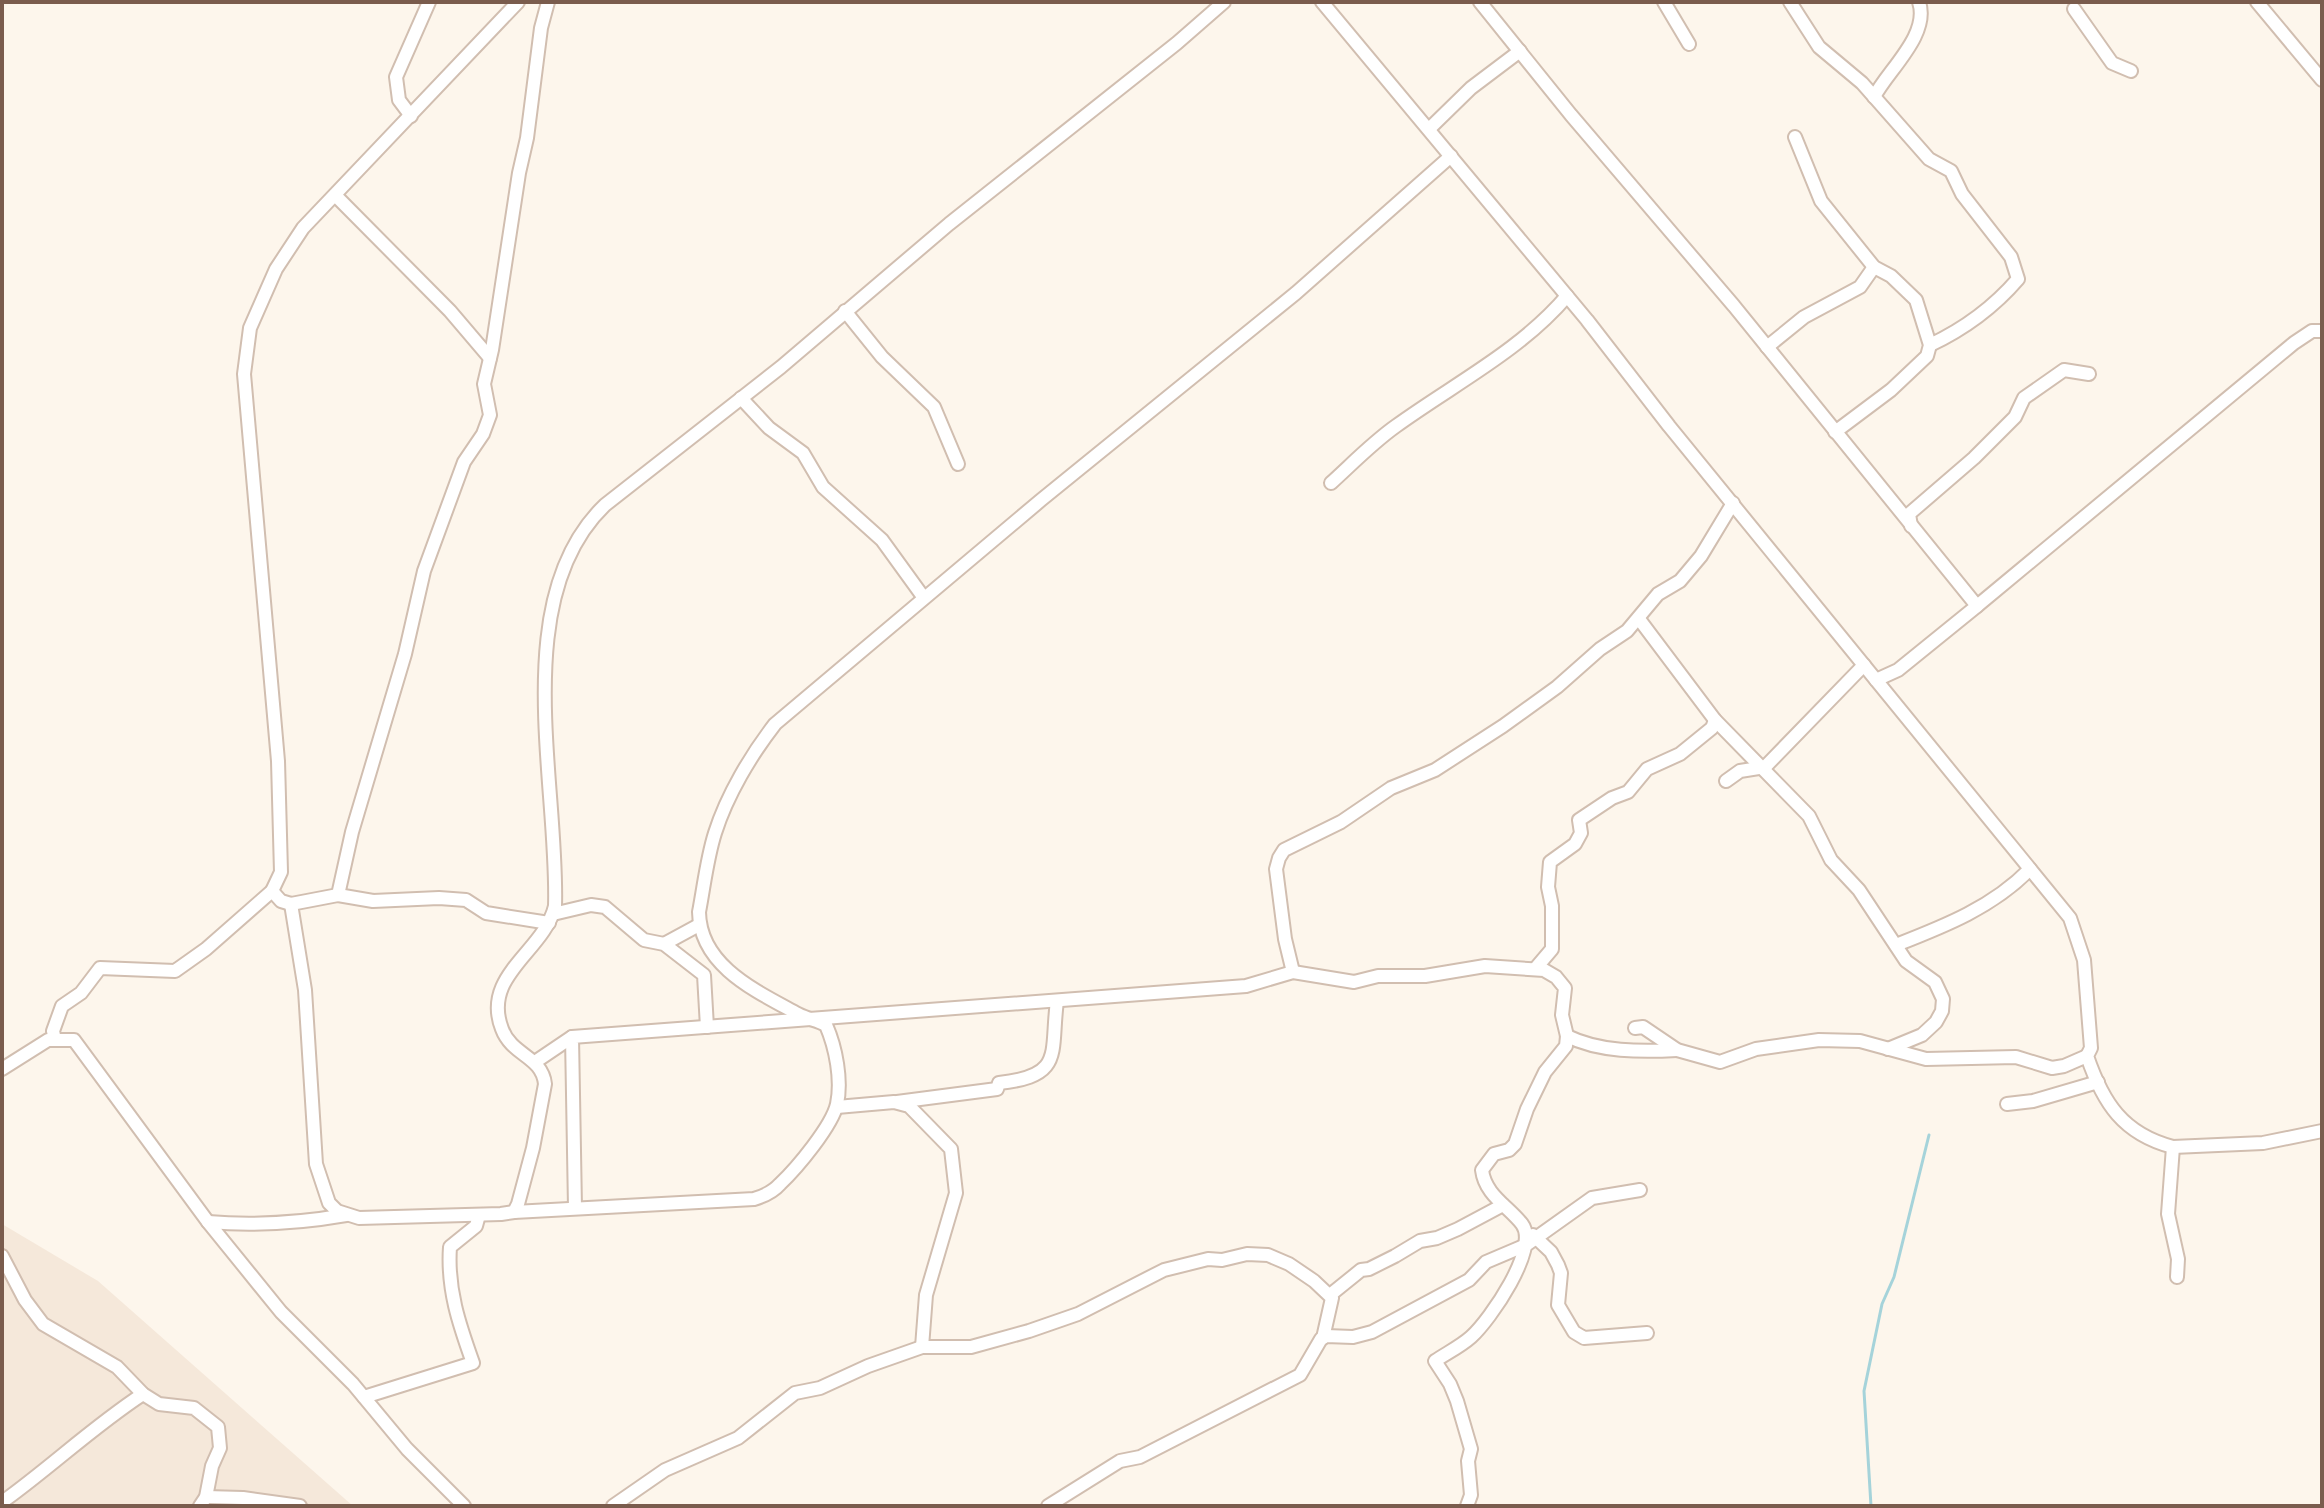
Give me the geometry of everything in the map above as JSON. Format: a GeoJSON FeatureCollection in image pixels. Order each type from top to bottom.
{"type":"FeatureCollection","features":[{"type":"Feature","properties":{"kind":"street"},"geometry":{"type":"LineString","coordinates":[[411,116],[399,100],[396,77],[429,2]]}},
{"type":"Feature","properties":{"kind":"street"},"geometry":{"type":"LineString","coordinates":[[55,1040],[53,1031],[62,1006],[81,993],[100,968],[175,971],[272,891],[281,872],[278,761],[244,374],[250,328],[276,269],[303,228],[518,2]]}},
{"type":"Feature","properties":{"kind":"street"},"geometry":{"type":"LineString","coordinates":[[338,895],[352,832],[405,654],[424,571],[464,462],[483,434],[490,415],[484,384],[527,138],[541,28],[548,2]]}},
{"type":"Feature","properties":{"kind":"street"},"geometry":{"type":"LineString","coordinates":[[514,1212],[533,1148],[545,1084],[544,1074],[535,1062],[516,1051],[508,1041],[497,1014],[496,1001],[506,978],[551,919],[556,890],[545,684],[548,635],[568,554],[583,528],[605,505],[741,398],[949,224],[1224,2]]}},
{"type":"Feature","properties":{"kind":"street"},"geometry":{"type":"LineString","coordinates":[[1322,2],[1567,296],[2070,918],[2084,960],[2091,1048],[2087,1056],[2052,1068],[2016,1057],[1926,1059],[1860,1041],[1799,1041],[1756,1049],[1720,1062],[1677,1050],[1643,1027],[1635,1028]]}},
{"type":"Feature","properties":{"kind":"street"},"geometry":{"type":"LineString","coordinates":[[1480,2],[1767,347],[1977,606]]}},
{"type":"Feature","properties":{"kind":"street"},"geometry":{"type":"LineString","coordinates":[[1664,2],[1689,44]]}},
{"type":"Feature","properties":{"kind":"street"},"geometry":{"type":"LineString","coordinates":[[1790,2],[1819,47],[1862,83],[1929,159],[1951,171],[1962,194],[2011,257],[2018,279],[1979,316],[1956,333],[1930,345]]}},
{"type":"Feature","properties":{"kind":"street"},"geometry":{"type":"LineString","coordinates":[[1874,97],[1920,24],[1922,9],[1919,2]]}},
{"type":"Feature","properties":{"kind":"street"},"geometry":{"type":"LineString","coordinates":[[2257,2],[2322,80]]}},
{"type":"Feature","properties":{"kind":"street"},"geometry":{"type":"LineString","coordinates":[[2074,4],[2112,63],[2131,71]]}},
{"type":"Feature","properties":{"kind":"street"},"geometry":{"type":"LineString","coordinates":[[1429,129],[1471,88],[1520,51]]}},
{"type":"Feature","properties":{"kind":"street"},"geometry":{"type":"LineString","coordinates":[[1795,137],[1821,201],[1874,267],[1891,276],[1916,300],[1930,345],[1927,356],[1891,390],[1835,432]]}},
{"type":"Feature","properties":{"kind":"street"},"geometry":{"type":"LineString","coordinates":[[707,1027],[699,912],[715,833],[729,800],[775,724],[1131,426],[1285,302],[1451,156]]}},
{"type":"Feature","properties":{"kind":"street"},"geometry":{"type":"LineString","coordinates":[[335,195],[450,311],[490,358]]}},
{"type":"Feature","properties":{"kind":"street"},"geometry":{"type":"LineString","coordinates":[[1767,347],[1804,317],[1860,287],[1874,267]]}},
{"type":"Feature","properties":{"kind":"street"},"geometry":{"type":"LineString","coordinates":[[1331,483],[1358,456],[1396,426],[1492,361],[1547,319],[1567,296]]}},
{"type":"Feature","properties":{"kind":"street"},"geometry":{"type":"LineString","coordinates":[[845,311],[882,357],[934,407],[958,464]]}},
{"type":"Feature","properties":{"kind":"street"},"geometry":{"type":"LineString","coordinates":[[1876,680],[1898,670],[2294,343],[2312,331],[2322,331]]}},
{"type":"Feature","properties":{"kind":"street"},"geometry":{"type":"LineString","coordinates":[[1911,526],[1909,514],[1974,458],[2015,417],[2024,398],[2064,370],[2089,374]]}},
{"type":"Feature","properties":{"kind":"street"},"geometry":{"type":"LineString","coordinates":[[741,398],[769,428],[803,453],[823,487],[882,540],[924,598]]}},
{"type":"Feature","properties":{"kind":"street"},"geometry":{"type":"LineString","coordinates":[[1293,972],[1285,939],[1276,869],[1284,850],[1341,822],[1391,788],[1435,770],[1557,687],[1639,619],[1658,594],[1680,581],[1701,556],[1733,503]]}},
{"type":"Feature","properties":{"kind":"street"},"geometry":{"type":"LineString","coordinates":[[1639,619],[1715,720],[1809,816],[1831,860],[1859,890],[1906,961],[1935,982],[1943,999],[1942,1011],[1936,1022],[1922,1035],[1888,1049]]}},
{"type":"Feature","properties":{"kind":"street"},"geometry":{"type":"LineString","coordinates":[[1726,781],[1740,771],[1762,768],[1779,754],[1864,665]]}},
{"type":"Feature","properties":{"kind":"street"},"geometry":{"type":"LineString","coordinates":[[1535,969],[1552,949],[1552,906],[1548,887],[1550,862],[1575,844],[1581,833],[1579,820],[1612,798],[1628,792],[1647,769],[1680,754],[1712,728],[1715,720]]}},
{"type":"Feature","properties":{"kind":"street"},"geometry":{"type":"LineString","coordinates":[[1896,945],[1983,907],[2030,869]]}},
{"type":"Feature","properties":{"kind":"street"},"geometry":{"type":"LineString","coordinates":[[272,891],[281,901],[291,904],[338,895],[373,901],[439,898],[466,900],[486,913],[551,919],[591,905],[605,907],[644,940],[664,944],[704,975]]}},
{"type":"Feature","properties":{"kind":"street"},"geometry":{"type":"LineString","coordinates":[[291,904],[305,990],[316,1164],[329,1203],[346,1215],[359,1218],[479,1215],[754,1199],[768,1194],[780,1184],[809,1150],[837,1107],[839,1092],[833,1039],[826,1025],[801,1016],[727,971],[709,951],[700,930]]}},
{"type":"Feature","properties":{"kind":"street"},"geometry":{"type":"LineString","coordinates":[[664,944],[700,930]]}},
{"type":"Feature","properties":{"kind":"street"},"geometry":{"type":"LineString","coordinates":[[535,1062],[572,1037],[1246,986],[1293,972],[1354,982],[1378,976],[1425,976],[1485,966],[1544,970],[1556,977],[1565,988],[1562,1015],[1566,1046],[1545,1072],[1515,1144],[1509,1150],[1494,1154],[1482,1170],[1486,1184],[1522,1224],[1531,1241],[1551,1252],[1561,1273],[1558,1305],[1574,1332],[1584,1338],[1647,1333]]}},
{"type":"Feature","properties":{"kind":"street"},"geometry":{"type":"LineString","coordinates":[[837,1107],[997,1089],[999,1083],[1041,1073],[1048,1067],[1054,1050],[1057,1001]]}},
{"type":"Feature","properties":{"kind":"street"},"geometry":{"type":"LineString","coordinates":[[1567,1036],[1585,1045],[1649,1052],[1677,1050]]}},
{"type":"Feature","properties":{"kind":"street"},"geometry":{"type":"LineString","coordinates":[[572,1037],[575,1208]]}},
{"type":"Feature","properties":{"kind":"street"},"geometry":{"type":"LineString","coordinates":[[2,1069],[48,1040],[74,1040],[208,1222],[281,1312],[464,1506]]}},
{"type":"Feature","properties":{"kind":"street"},"geometry":{"type":"LineString","coordinates":[[2087,1056],[2119,1119],[2132,1130],[2159,1144],[2173,1147],[2263,1143],[2322,1131]]}},
{"type":"Feature","properties":{"kind":"street"},"geometry":{"type":"LineString","coordinates":[[2007,1104],[2033,1101],[2098,1082]]}},
{"type":"Feature","properties":{"kind":"street"},"geometry":{"type":"LineString","coordinates":[[894,1102],[909,1106],[951,1149],[956,1193],[926,1295],[922,1347]]}},
{"type":"Feature","properties":{"kind":"street"},"geometry":{"type":"LineString","coordinates":[[2173,1147],[2168,1214],[2178,1259],[2177,1277]]}},
{"type":"Feature","properties":{"kind":"street"},"geometry":{"type":"LineString","coordinates":[[1323,1338],[1353,1337],[1372,1332],[1469,1280],[1486,1262],[1531,1241],[1592,1198],[1640,1190]]}},
{"type":"Feature","properties":{"kind":"street"},"geometry":{"type":"LineString","coordinates":[[1330,1295],[1361,1270],[1369,1269],[1420,1241],[1458,1229],[1503,1205]]}},
{"type":"Feature","properties":{"kind":"street"},"geometry":{"type":"LineString","coordinates":[[208,1222],[300,1223],[346,1215]]}},
{"type":"Feature","properties":{"kind":"street"},"geometry":{"type":"LineString","coordinates":[[364,1397],[473,1363],[452,1301],[448,1271],[450,1247],[476,1226],[479,1215]]}},
{"type":"Feature","properties":{"kind":"street"},"geometry":{"type":"LineString","coordinates":[[1467,1506],[1471,1495],[1468,1461],[1471,1449],[1457,1401],[1435,1361],[1473,1336],[1496,1308],[1531,1241]]}},
{"type":"Feature","properties":{"kind":"street"},"geometry":{"type":"LineString","coordinates":[[613,1506],[665,1470],[738,1438],[795,1393],[820,1388],[868,1366],[922,1347],[971,1347],[1007,1338],[1078,1314],[1164,1270],[1208,1259],[1268,1255],[1289,1264],[1330,1295],[1333,1304],[1323,1338],[1300,1375],[1140,1457],[1120,1461],[1048,1506]]}},
{"type":"Feature","properties":{"kind":"street"},"geometry":{"type":"LineString","coordinates":[[2,1256],[25,1300],[43,1324],[117,1367],[143,1394],[159,1404],[194,1408],[218,1427],[220,1448],[203,1502],[243,1498],[296,1503],[300,1506]]}},
{"type":"Feature","properties":{"kind":"street"},"geometry":{"type":"LineString","coordinates":[[5,1501],[102,1421],[143,1394]]}},
{"type":"Feature","properties":{"kind":"shaded area"},"geometry":{"type":"Polygon","coordinates":[[[2,1224],[98,1281],[353,1506],[2,1506],[2,1224]]]}},
{"type":"Feature","properties":{"kind":"waterway"},"geometry":{"type":"LineString","coordinates":[[1871,1506],[1864,1391],[1882,1304],[1894,1277],[1929,1135]]}}]}
